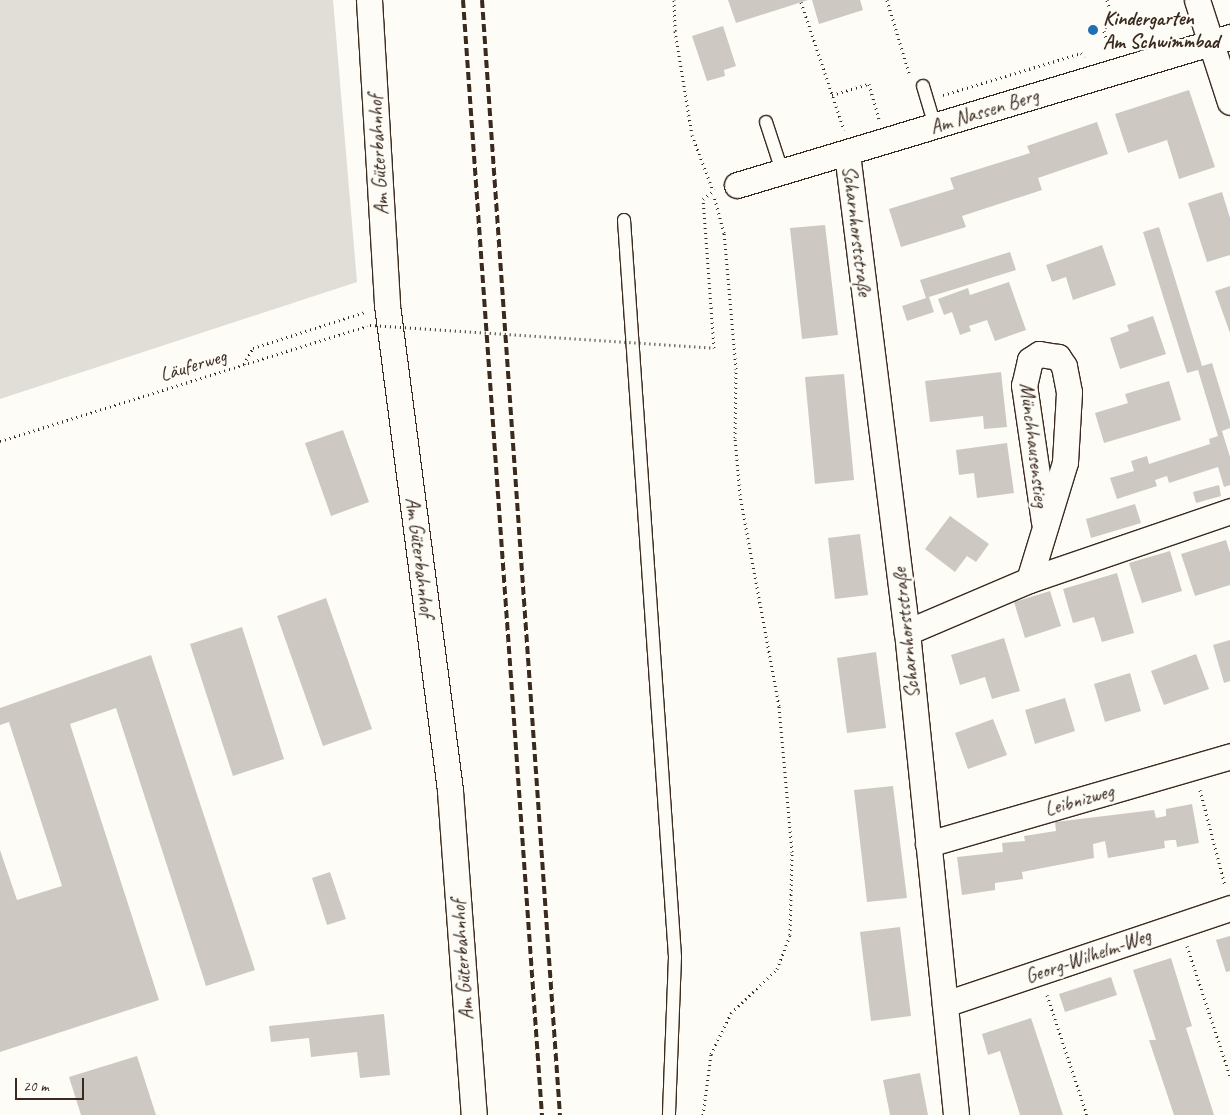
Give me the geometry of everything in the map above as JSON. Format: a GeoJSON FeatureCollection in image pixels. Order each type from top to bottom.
{"type":"FeatureCollection","features":[{"type":"Feature","properties":{"kind":"street","name":"Am Güterbahnhof"},"geometry":{"type":"LineString","coordinates":[[369,0],[387,305],[450,791],[474,1115]]}},
{"type":"Feature","properties":{"kind":"street"},"geometry":{"type":"LineString","coordinates":[[1197,0],[1220,40],[1230,102]]}},
{"type":"Feature","properties":{"kind":"street","name":"Am Nassen Berg"},"geometry":{"type":"LineString","coordinates":[[737,185],[1220,40]]}},
{"type":"Feature","properties":{"kind":"street","name":"Scharnhorststraße"},"geometry":{"type":"LineString","coordinates":[[847,152],[907,632],[956,1115]]}},
{"type":"Feature","properties":{"kind":"street","name":"Münchhausenstieg"},"geometry":{"type":"LineString","coordinates":[[1030,580],[1044,522],[1065,462],[1069,392],[1067,377],[1058,357],[1039,354],[1030,360],[1024,385],[1044,522]]}},
{"type":"Feature","properties":{"kind":"street"},"geometry":{"type":"LineString","coordinates":[[907,632],[1030,580],[1230,511]]}},
{"type":"Feature","properties":{"kind":"street","name":"Leibnizweg"},"geometry":{"type":"LineString","coordinates":[[928,844],[1230,756]]}},
{"type":"Feature","properties":{"kind":"street","name":"Georg-Wilhelm-Weg"},"geometry":{"type":"LineString","coordinates":[[945,1004],[1180,925],[1229,901]]}},
{"type":"Feature","properties":{"kind":"lane"},"geometry":{"type":"LineString","coordinates":[[918,86],[935,126]]}},
{"type":"Feature","properties":{"kind":"lane"},"geometry":{"type":"LineString","coordinates":[[766,122],[782,171]]}},
{"type":"Feature","properties":{"kind":"lane"},"geometry":{"type":"LineString","coordinates":[[624,220],[674,957],[669,1115]]}},
{"type":"Feature","properties":{"kind":"path"},"geometry":{"type":"LineString","coordinates":[[674,0],[675,31],[692,135],[713,191],[724,233],[736,369],[735,438],[740,495],[779,706],[792,852],[790,935],[776,969],[731,1013],[727,1021],[711,1054],[702,1115]]}},
{"type":"Feature","properties":{"kind":"path"},"geometry":{"type":"LineString","coordinates":[[887,0],[918,86]]}},
{"type":"Feature","properties":{"kind":"path"},"geometry":{"type":"LineString","coordinates":[[1107,0],[1111,13],[1104,31],[1116,72]]}},
{"type":"Feature","properties":{"kind":"path"},"geometry":{"type":"LineString","coordinates":[[801,2],[847,140],[847,152]]}},
{"type":"Feature","properties":{"kind":"path"},"geometry":{"type":"LineString","coordinates":[[832,95],[869,84],[880,121]]}},
{"type":"Feature","properties":{"kind":"path"},"geometry":{"type":"LineString","coordinates":[[875,126],[887,118]]}},
{"type":"Feature","properties":{"kind":"path"},"geometry":{"type":"LineString","coordinates":[[244,365],[370,325],[714,348],[704,199],[713,191]]}},
{"type":"Feature","properties":{"kind":"path","name":"Läuferweg"},"geometry":{"type":"LineString","coordinates":[[0,441],[244,365],[253,348],[387,305]]}},
{"type":"Feature","properties":{"kind":"path"},"geometry":{"type":"LineString","coordinates":[[1194,766],[1229,901]]}},
{"type":"Feature","properties":{"kind":"path"},"geometry":{"type":"LineString","coordinates":[[1180,925],[1230,1076]]}},
{"type":"Feature","properties":{"kind":"path"},"geometry":{"type":"LineString","coordinates":[[1039,973],[1087,1115]]}},
{"type":"Feature","properties":{"kind":"shaded area"},"geometry":{"type":"Polygon","coordinates":[[[0,0],[333,0],[357,282],[0,399],[0,0]]]}},
{"type":"Feature","properties":{"kind":"building"},"geometry":{"type":"Polygon","coordinates":[[[728,0],[808,0],[736,23],[728,0]]]}},
{"type":"Feature","properties":{"kind":"building"},"geometry":{"type":"Polygon","coordinates":[[[812,0],[860,0],[863,10],[819,24],[812,0]]]}},
{"type":"Feature","properties":{"kind":"building"},"geometry":{"type":"Polygon","coordinates":[[[723,26],[736,66],[724,70],[725,76],[707,81],[692,36],[723,26]]]}},
{"type":"Feature","properties":{"kind":"building"},"geometry":{"type":"Polygon","coordinates":[[[1189,90],[1215,167],[1179,179],[1167,140],[1128,153],[1115,114],[1189,90]]]}},
{"type":"Feature","properties":{"kind":"building"},"geometry":{"type":"Polygon","coordinates":[[[1097,122],[1108,154],[1038,178],[1042,190],[962,216],[966,227],[901,247],[889,209],[954,189],[950,178],[1030,153],[1027,146],[1097,122]]]}},
{"type":"Feature","properties":{"kind":"building"},"geometry":{"type":"Polygon","coordinates":[[[1222,192],[1230,218],[1230,255],[1207,262],[1188,203],[1222,192]]]}},
{"type":"Feature","properties":{"kind":"building"},"geometry":{"type":"Polygon","coordinates":[[[825,225],[838,335],[802,339],[790,228],[825,225]]]}},
{"type":"Feature","properties":{"kind":"building"},"geometry":{"type":"Polygon","coordinates":[[[1159,227],[1202,366],[1212,363],[1230,422],[1230,428],[1222,431],[1230,457],[1230,485],[1224,487],[1218,467],[1169,483],[1167,476],[1155,480],[1157,486],[1117,499],[1110,478],[1134,471],[1131,461],[1147,456],[1149,464],[1210,444],[1209,439],[1218,436],[1198,370],[1187,373],[1143,232],[1159,227]]]}},
{"type":"Feature","properties":{"kind":"building"},"geometry":{"type":"Polygon","coordinates":[[[1102,245],[1116,285],[1073,300],[1066,277],[1052,282],[1046,265],[1102,245]]]}},
{"type":"Feature","properties":{"kind":"building"},"geometry":{"type":"Polygon","coordinates":[[[1010,252],[1016,270],[929,297],[934,312],[907,321],[902,306],[926,298],[920,280],[1010,252]]]}},
{"type":"Feature","properties":{"kind":"building"},"geometry":{"type":"Polygon","coordinates":[[[1009,282],[1026,330],[995,341],[987,320],[969,326],[971,331],[960,335],[952,312],[944,315],[938,299],[968,288],[970,295],[1009,282]]]}},
{"type":"Feature","properties":{"kind":"building"},"geometry":{"type":"Polygon","coordinates":[[[1230,286],[1230,333],[1215,291],[1230,286]]]}},
{"type":"Feature","properties":{"kind":"building"},"geometry":{"type":"Polygon","coordinates":[[[1153,316],[1166,354],[1120,369],[1110,338],[1129,331],[1127,325],[1153,316]]]}},
{"type":"Feature","properties":{"kind":"building"},"geometry":{"type":"Polygon","coordinates":[[[1001,372],[1007,427],[984,429],[983,416],[930,422],[925,381],[1001,372]]]}},
{"type":"Feature","properties":{"kind":"building"},"geometry":{"type":"Polygon","coordinates":[[[844,374],[854,480],[815,484],[805,377],[844,374]]]}},
{"type":"Feature","properties":{"kind":"building"},"geometry":{"type":"Polygon","coordinates":[[[1169,381],[1181,420],[1104,443],[1095,413],[1128,403],[1125,394],[1169,381]]]}},
{"type":"Feature","properties":{"kind":"building"},"geometry":{"type":"Polygon","coordinates":[[[343,430],[369,502],[331,516],[305,443],[343,430]]]}},
{"type":"Feature","properties":{"kind":"building"},"geometry":{"type":"Polygon","coordinates":[[[1007,443],[1014,493],[977,498],[974,473],[959,475],[956,450],[1007,443]]]}},
{"type":"Feature","properties":{"kind":"building"},"geometry":{"type":"Polygon","coordinates":[[[1219,485],[1221,496],[1196,503],[1193,492],[1219,485]]]}},
{"type":"Feature","properties":{"kind":"building"},"geometry":{"type":"Polygon","coordinates":[[[1135,504],[1141,523],[1091,538],[1086,519],[1135,504]]]}},
{"type":"Feature","properties":{"kind":"building"},"geometry":{"type":"Polygon","coordinates":[[[950,516],[989,544],[976,562],[967,556],[955,572],[925,549],[950,516]]]}},
{"type":"Feature","properties":{"kind":"building"},"geometry":{"type":"Polygon","coordinates":[[[860,534],[868,595],[835,599],[828,538],[860,534]]]}},
{"type":"Feature","properties":{"kind":"building"},"geometry":{"type":"Polygon","coordinates":[[[1226,540],[1230,553],[1230,585],[1195,596],[1181,554],[1226,540]]]}},
{"type":"Feature","properties":{"kind":"building"},"geometry":{"type":"Polygon","coordinates":[[[1170,551],[1182,591],[1142,603],[1129,563],[1170,551]]]}},
{"type":"Feature","properties":{"kind":"building"},"geometry":{"type":"Polygon","coordinates":[[[1117,573],[1134,633],[1102,642],[1094,617],[1073,623],[1063,589],[1117,573]]]}},
{"type":"Feature","properties":{"kind":"building"},"geometry":{"type":"Polygon","coordinates":[[[1050,591],[1061,626],[1025,638],[1014,602],[1050,591]]]}},
{"type":"Feature","properties":{"kind":"building"},"geometry":{"type":"Polygon","coordinates":[[[326,598],[372,729],[323,746],[277,616],[326,598]]]}},
{"type":"Feature","properties":{"kind":"building"},"geometry":{"type":"Polygon","coordinates":[[[242,627],[284,759],[233,776],[190,644],[242,627]]]}},
{"type":"Feature","properties":{"kind":"building"},"geometry":{"type":"Polygon","coordinates":[[[1004,638],[1020,691],[992,699],[985,677],[960,685],[951,655],[1004,638]]]}},
{"type":"Feature","properties":{"kind":"building"},"geometry":{"type":"Polygon","coordinates":[[[1230,640],[1230,681],[1224,683],[1213,645],[1230,640]]]}},
{"type":"Feature","properties":{"kind":"building"},"geometry":{"type":"Polygon","coordinates":[[[876,652],[886,728],[847,733],[837,658],[876,652]]]}},
{"type":"Feature","properties":{"kind":"building"},"geometry":{"type":"Polygon","coordinates":[[[1196,654],[1209,689],[1164,705],[1151,671],[1196,654]]]}},
{"type":"Feature","properties":{"kind":"building"},"geometry":{"type":"Polygon","coordinates":[[[151,655],[255,970],[206,986],[116,708],[70,724],[159,1000],[0,1052],[0,850],[17,900],[62,886],[9,722],[0,725],[0,708],[151,655]]]}},
{"type":"Feature","properties":{"kind":"building"},"geometry":{"type":"Polygon","coordinates":[[[1130,673],[1141,711],[1105,722],[1094,684],[1130,673]]]}},
{"type":"Feature","properties":{"kind":"building"},"geometry":{"type":"Polygon","coordinates":[[[1065,698],[1075,731],[1035,744],[1025,710],[1065,698]]]}},
{"type":"Feature","properties":{"kind":"building"},"geometry":{"type":"Polygon","coordinates":[[[993,719],[1007,755],[968,769],[955,733],[993,719]]]}},
{"type":"Feature","properties":{"kind":"building"},"geometry":{"type":"Polygon","coordinates":[[[893,786],[907,898],[867,902],[854,790],[893,786]]]}},
{"type":"Feature","properties":{"kind":"building"},"geometry":{"type":"Polygon","coordinates":[[[1192,804],[1199,843],[1177,847],[1176,840],[1164,841],[1165,848],[1108,858],[1105,841],[1093,844],[1094,858],[1022,872],[1023,879],[995,883],[995,890],[962,895],[957,857],[1003,852],[1002,843],[1025,841],[1024,836],[1056,831],[1055,822],[1154,810],[1156,818],[1166,816],[1166,809],[1192,804]]]}},
{"type":"Feature","properties":{"kind":"building"},"geometry":{"type":"Polygon","coordinates":[[[330,872],[346,919],[327,925],[312,878],[330,872]]]}},
{"type":"Feature","properties":{"kind":"building"},"geometry":{"type":"Polygon","coordinates":[[[900,927],[911,1016],[871,1021],[860,932],[900,927]]]}},
{"type":"Feature","properties":{"kind":"building"},"geometry":{"type":"Polygon","coordinates":[[[1230,936],[1230,971],[1226,972],[1216,940],[1230,936]]]}},
{"type":"Feature","properties":{"kind":"building"},"geometry":{"type":"Polygon","coordinates":[[[1171,958],[1192,1026],[1186,1028],[1214,1115],[1174,1115],[1149,1040],[1156,1040],[1133,970],[1171,958]]]}},
{"type":"Feature","properties":{"kind":"building"},"geometry":{"type":"Polygon","coordinates":[[[1111,977],[1117,995],[1065,1012],[1059,994],[1111,977]]]}},
{"type":"Feature","properties":{"kind":"building"},"geometry":{"type":"Polygon","coordinates":[[[384,1014],[390,1075],[360,1078],[357,1052],[311,1057],[309,1038],[271,1042],[269,1026],[384,1014]]]}},
{"type":"Feature","properties":{"kind":"building"},"geometry":{"type":"Polygon","coordinates":[[[1031,1018],[1063,1115],[1020,1115],[1000,1051],[988,1055],[982,1034],[1031,1018]]]}},
{"type":"Feature","properties":{"kind":"building"},"geometry":{"type":"Polygon","coordinates":[[[137,1056],[156,1115],[81,1115],[69,1077],[137,1056]]]}},
{"type":"Feature","properties":{"kind":"building"},"geometry":{"type":"Polygon","coordinates":[[[920,1073],[928,1115],[890,1115],[883,1080],[920,1073]]]}},
{"type":"Feature","properties":{"kind":"railway"},"geometry":{"type":"LineString","coordinates":[[463,0],[542,1115]]}},
{"type":"Feature","properties":{"kind":"railway"},"geometry":{"type":"LineString","coordinates":[[482,0],[560,1115]]}},
{"type":"Feature","properties":{"kind":"place","name":"Kindergarten Am Schwimmbad"},"geometry":{"type":"Point","coordinates":[1093,30]}}]}
